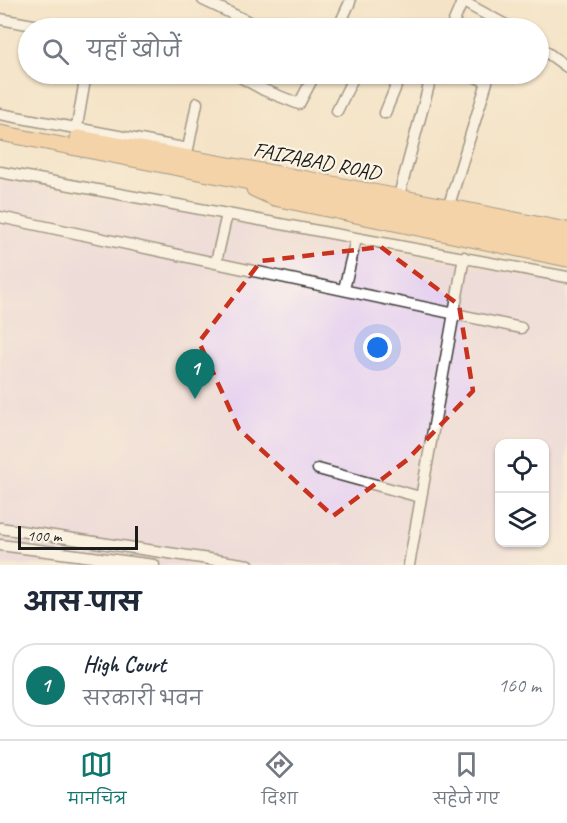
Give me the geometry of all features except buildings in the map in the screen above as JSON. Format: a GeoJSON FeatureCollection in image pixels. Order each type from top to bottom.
{"type":"FeatureCollection","features":[{"type":"Feature","properties":{"kind":"highway","name":"FAIZABAD ROAD"},"geometry":{"type":"LineString","coordinates":[[0,124],[58,135],[76,133],[567,231]]}},
{"type":"Feature","properties":{"kind":"highway","name":"FAIZABAD ROAD"},"geometry":{"type":"LineString","coordinates":[[0,133],[232,179]]}},
{"type":"Feature","properties":{"kind":"highway"},"geometry":{"type":"LineString","coordinates":[[232,179],[567,244]]}},
{"type":"Feature","properties":{"kind":"highway"},"geometry":{"type":"LineString","coordinates":[[232,179],[274,198],[567,259]]}},
{"type":"Feature","properties":{"kind":"street"},"geometry":{"type":"LineString","coordinates":[[203,0],[241,18]]}},
{"type":"Feature","properties":{"kind":"street"},"geometry":{"type":"LineString","coordinates":[[455,18],[462,0],[494,18]]}},
{"type":"Feature","properties":{"kind":"street"},"geometry":{"type":"LineString","coordinates":[[343,18],[351,2]]}},
{"type":"Feature","properties":{"kind":"street"},"geometry":{"type":"LineString","coordinates":[[0,20],[18,23]]}},
{"type":"Feature","properties":{"kind":"street"},"geometry":{"type":"LineString","coordinates":[[549,52],[564,60]]}},
{"type":"Feature","properties":{"kind":"street"},"geometry":{"type":"LineString","coordinates":[[0,114],[76,133],[84,84]]}},
{"type":"Feature","properties":{"kind":"street"},"geometry":{"type":"LineString","coordinates":[[253,84],[299,104],[310,84]]}},
{"type":"Feature","properties":{"kind":"street"},"geometry":{"type":"LineString","coordinates":[[337,111],[351,84]]}},
{"type":"Feature","properties":{"kind":"street"},"geometry":{"type":"LineString","coordinates":[[386,113],[398,84]]}},
{"type":"Feature","properties":{"kind":"street"},"geometry":{"type":"LineString","coordinates":[[398,199],[428,84]]}},
{"type":"Feature","properties":{"kind":"street"},"geometry":{"type":"LineString","coordinates":[[448,208],[486,84]]}},
{"type":"Feature","properties":{"kind":"street"},"geometry":{"type":"LineString","coordinates":[[190,157],[197,103]]}},
{"type":"Feature","properties":{"kind":"street"},"geometry":{"type":"LineString","coordinates":[[0,172],[567,277]]}},
{"type":"Feature","properties":{"kind":"street"},"geometry":{"type":"LineString","coordinates":[[216,262],[227,214]]}},
{"type":"Feature","properties":{"kind":"street"},"geometry":{"type":"LineString","coordinates":[[0,217],[520,328]]}},
{"type":"Feature","properties":{"kind":"street"},"geometry":{"type":"LineString","coordinates":[[344,289],[356,239]]}},
{"type":"Feature","properties":{"kind":"street"},"geometry":{"type":"LineString","coordinates":[[409,565],[464,257]]}},
{"type":"Feature","properties":{"kind":"street"},"geometry":{"type":"LineString","coordinates":[[318,469],[420,497]]}},
{"type":"Feature","properties":{"kind":"street"},"geometry":{"type":"LineString","coordinates":[[0,528],[249,565]]}},
{"type":"Feature","properties":{"kind":"street"},"geometry":{"type":"LineString","coordinates":[[0,544],[154,565]]}},
{"type":"Feature","properties":{"kind":"highlighted area"},"geometry":{"type":"Polygon","coordinates":[[[381,247],[459,305],[473,391],[407,460],[333,516],[239,429],[199,342],[261,261],[381,247]]]}},
{"type":"Feature","properties":{"kind":"shaded area"},"geometry":{"type":"Polygon","coordinates":[[[0,178],[567,283],[567,565],[235,565],[0,532],[0,178]]]}},
{"type":"Feature","properties":{"kind":"shaded area"},"geometry":{"type":"Polygon","coordinates":[[[0,535],[213,565],[0,565],[0,535]]]}},
{"type":"Feature","properties":{"kind":"place","name":"High Court"},"geometry":{"type":"Point","coordinates":[195,399]}}]}
